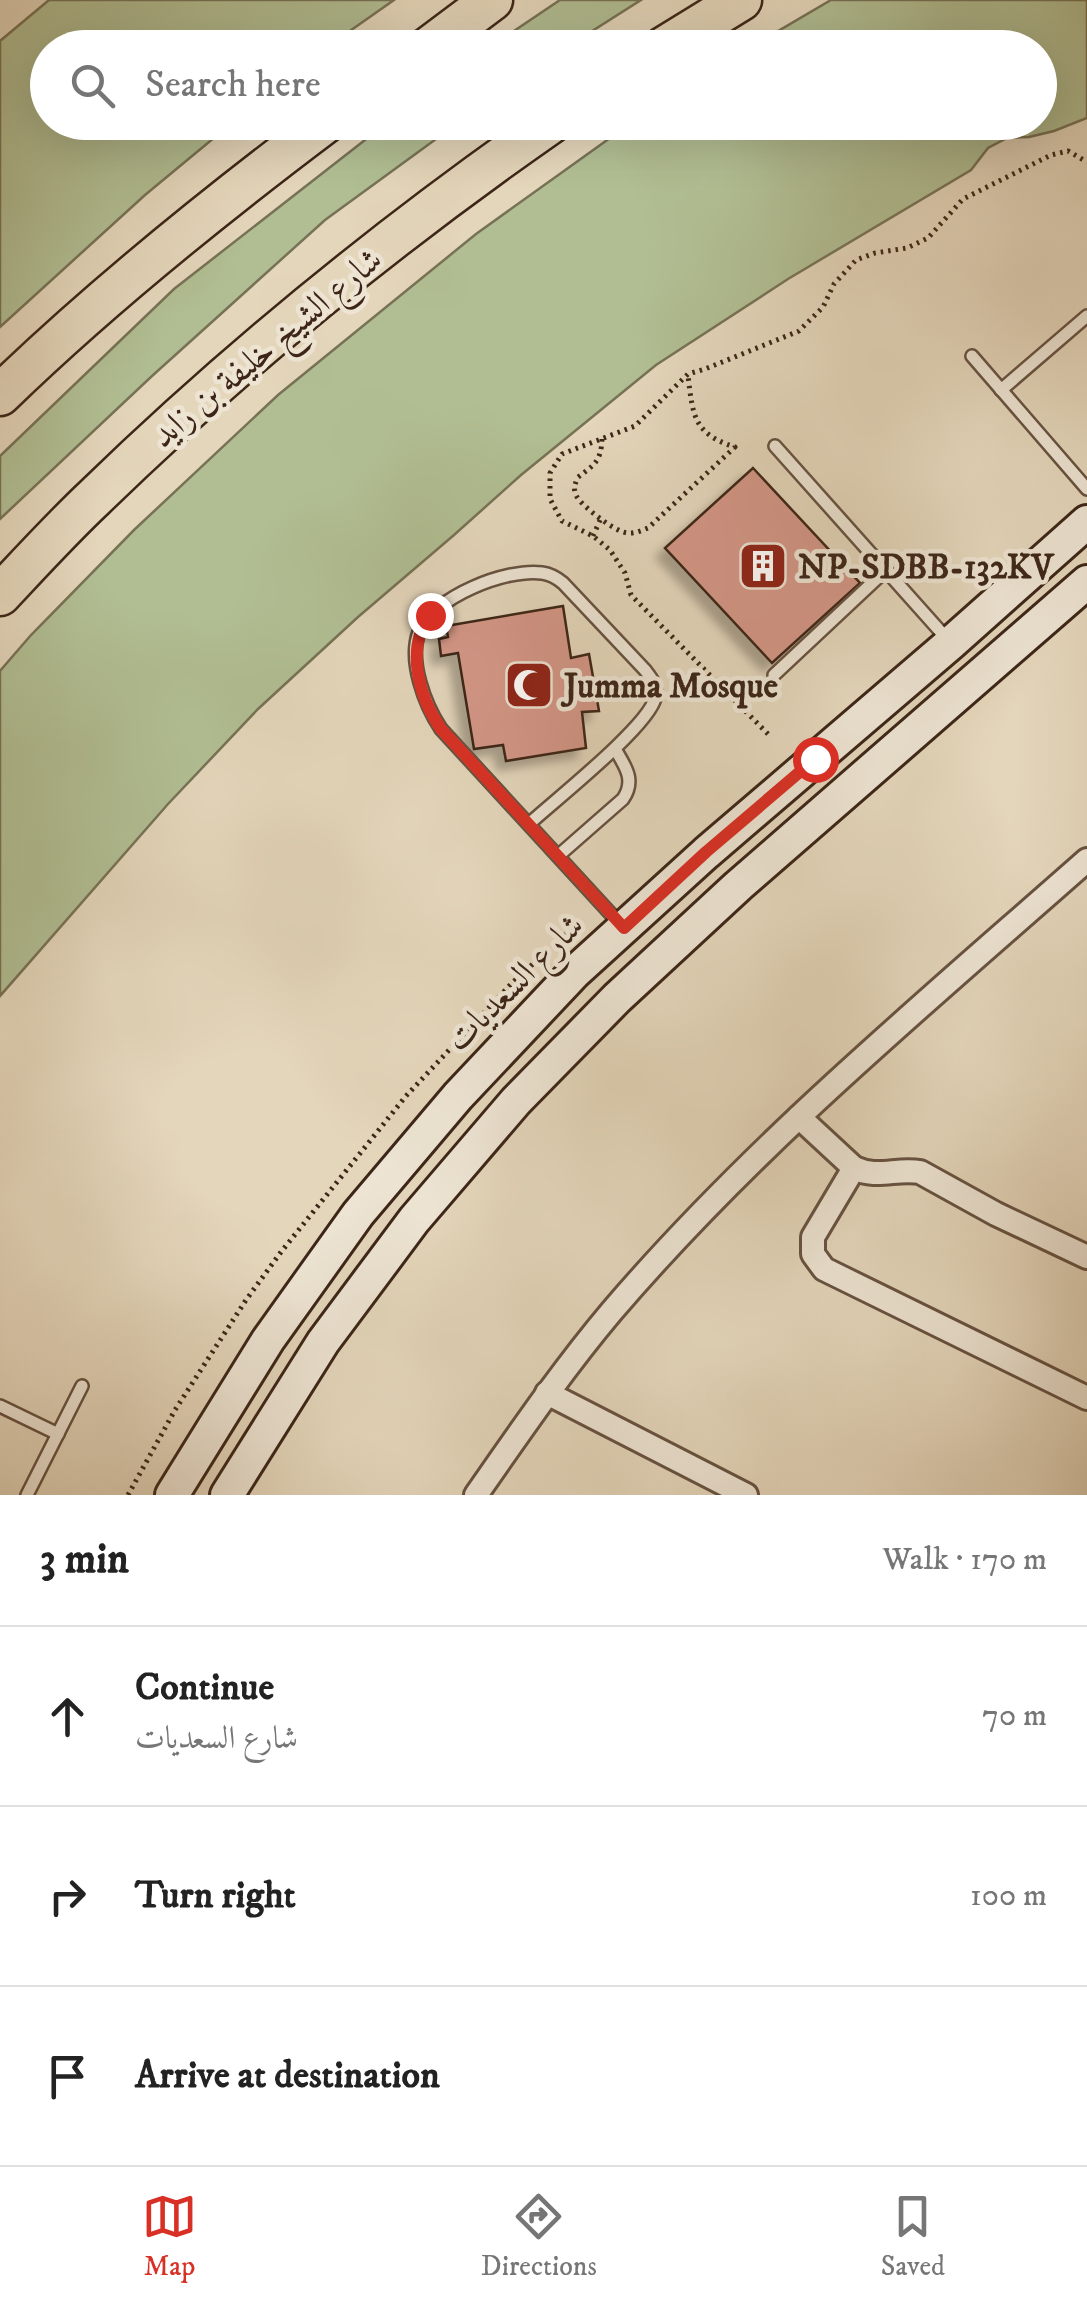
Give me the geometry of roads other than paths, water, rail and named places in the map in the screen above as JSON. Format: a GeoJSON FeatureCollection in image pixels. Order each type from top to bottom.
{"type":"FeatureCollection","features":[{"type":"Feature","properties":{"kind":"highway"},"geometry":{"type":"LineString","coordinates":[[452,30],[492,0]]}},
{"type":"Feature","properties":{"kind":"highway"},"geometry":{"type":"LineString","coordinates":[[692,30],[740,0]]}},
{"type":"Feature","properties":{"kind":"highway"},"geometry":{"type":"LineString","coordinates":[[0,395],[177,238],[303,140]]}},
{"type":"Feature","properties":{"kind":"highway","name":"شارع الشيخ خليفة بن زايد"},"geometry":{"type":"LineString","coordinates":[[0,595],[92,499],[256,350],[340,280],[527,140]]}},
{"type":"Feature","properties":{"kind":"street","name":"شارع السعديات"},"geometry":{"type":"LineString","coordinates":[[172,1495],[268,1340],[358,1214],[458,1096],[574,973],[706,852],[1087,522]]}},
{"type":"Feature","properties":{"kind":"street"},"geometry":{"type":"LineString","coordinates":[[228,1495],[324,1342],[414,1220],[516,1101],[616,998],[711,911],[1087,582]]}},
{"type":"Feature","properties":{"kind":"street"},"geometry":{"type":"LineString","coordinates":[[476,1495],[547,1393],[612,1312],[712,1202],[799,1117],[1087,860]]}},
{"type":"Feature","properties":{"kind":"street"},"geometry":{"type":"LineString","coordinates":[[799,1117],[854,1168],[866,1174],[920,1172],[978,1205],[1087,1257]]}},
{"type":"Feature","properties":{"kind":"street"},"geometry":{"type":"LineString","coordinates":[[854,1168],[814,1237],[814,1254],[824,1269],[1087,1398]]}},
{"type":"Feature","properties":{"kind":"street"},"geometry":{"type":"LineString","coordinates":[[547,1393],[746,1495]]}},
{"type":"Feature","properties":{"kind":"lane"},"geometry":{"type":"LineString","coordinates":[[1002,390],[1087,316]]}},
{"type":"Feature","properties":{"kind":"lane"},"geometry":{"type":"LineString","coordinates":[[972,356],[1087,489]]}},
{"type":"Feature","properties":{"kind":"lane"},"geometry":{"type":"LineString","coordinates":[[775,446],[951,643]]}},
{"type":"Feature","properties":{"kind":"lane"},"geometry":{"type":"LineString","coordinates":[[774,676],[886,570]]}},
{"type":"Feature","properties":{"kind":"lane"},"geometry":{"type":"LineString","coordinates":[[529,824],[647,715],[656,691],[654,680],[564,583],[536,573],[488,582],[460,593],[430,615],[416,642],[422,691],[441,729],[624,928]]}},
{"type":"Feature","properties":{"kind":"lane"},"geometry":{"type":"LineString","coordinates":[[558,856],[628,792],[629,776],[615,748]]}},
{"type":"Feature","properties":{"kind":"lane"},"geometry":{"type":"LineString","coordinates":[[27,1495],[82,1386]]}},
{"type":"Feature","properties":{"kind":"lane"},"geometry":{"type":"LineString","coordinates":[[0,1406],[58,1434]]}},
{"type":"Feature","properties":{"kind":"place","name":"NP-SDBB-132KV"},"geometry":{"type":"Point","coordinates":[763,566]}},
{"type":"Feature","properties":{"kind":"place","name":"Jumma Mosque"},"geometry":{"type":"Point","coordinates":[529,685]}}]}
